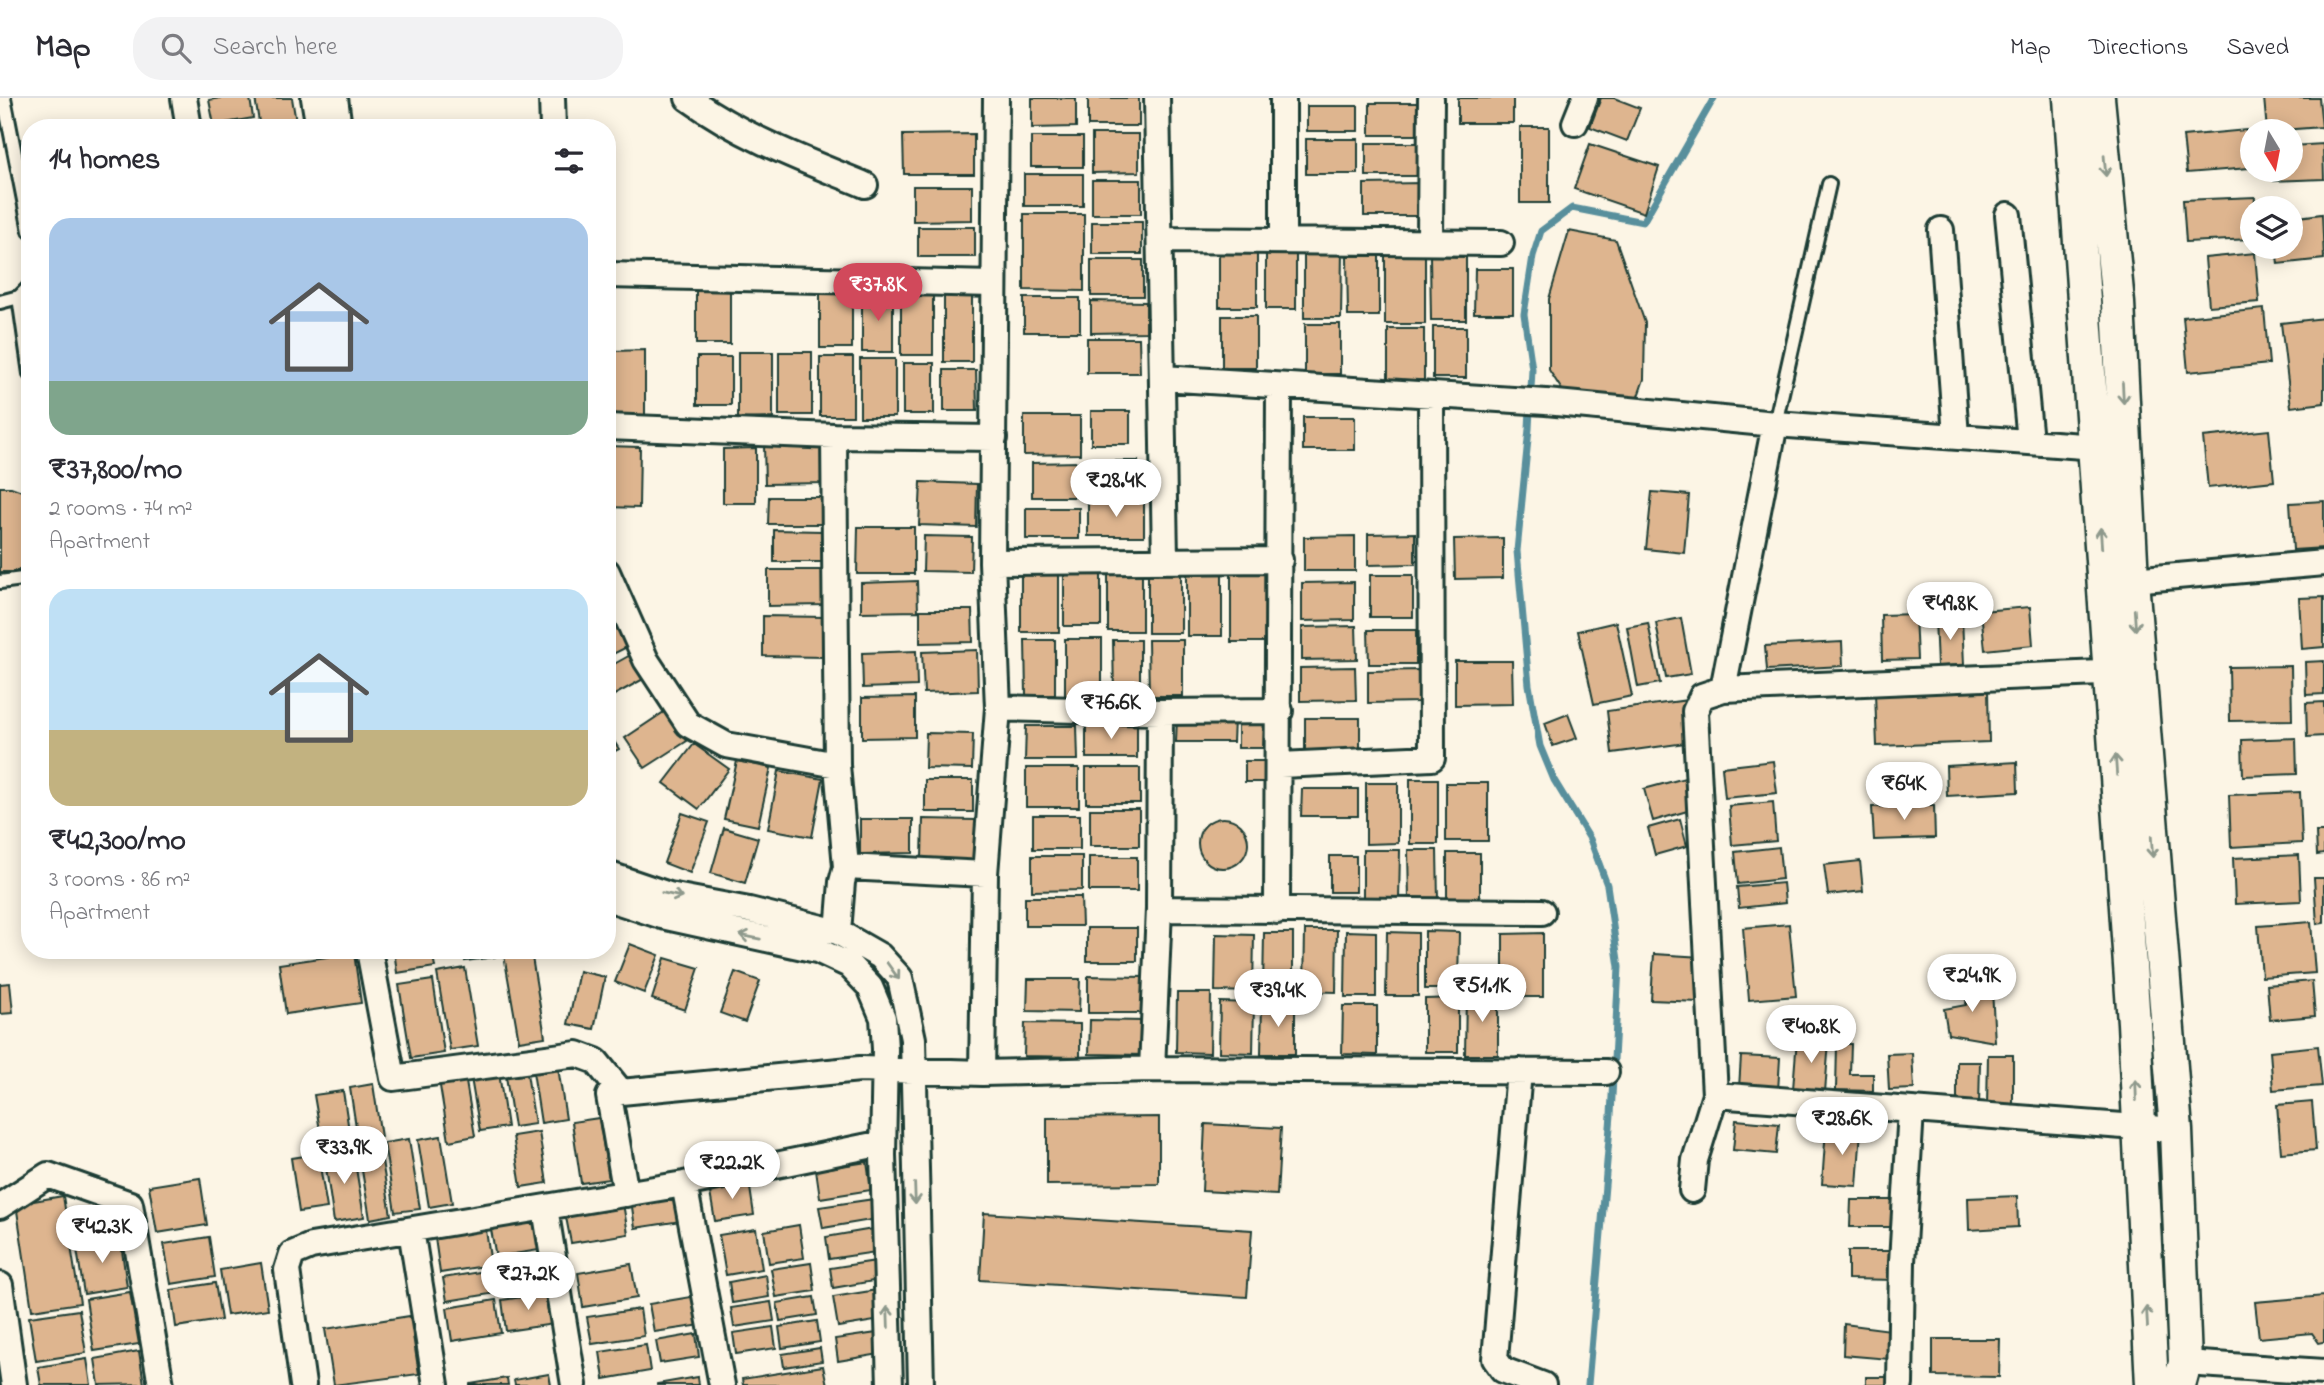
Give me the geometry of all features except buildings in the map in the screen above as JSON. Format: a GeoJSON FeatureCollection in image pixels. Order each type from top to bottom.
{"type":"FeatureCollection","features":[{"type":"Feature","properties":{"kind":"street"},"geometry":{"type":"LineString","coordinates":[[184,98],[188,119]]}},
{"type":"Feature","properties":{"kind":"street"},"geometry":{"type":"LineString","coordinates":[[314,98],[318,119]]}},
{"type":"Feature","properties":{"kind":"street"},"geometry":{"type":"LineString","coordinates":[[335,98],[338,119]]}},
{"type":"Feature","properties":{"kind":"street"},"geometry":{"type":"LineString","coordinates":[[552,98],[553,119]]}},
{"type":"Feature","properties":{"kind":"street"},"geometry":{"type":"LineString","coordinates":[[688,98],[714,117],[789,154],[865,185]]}},
{"type":"Feature","properties":{"kind":"street"},"geometry":{"type":"LineString","coordinates":[[982,1073],[985,874],[998,708],[992,562],[996,98]]}},
{"type":"Feature","properties":{"kind":"street"},"geometry":{"type":"LineString","coordinates":[[1157,98],[1165,559]]}},
{"type":"Feature","properties":{"kind":"street"},"geometry":{"type":"LineString","coordinates":[[1283,98],[1283,240]]}},
{"type":"Feature","properties":{"kind":"street"},"geometry":{"type":"LineString","coordinates":[[1430,240],[1431,98]]}},
{"type":"Feature","properties":{"kind":"street"},"geometry":{"type":"LineString","coordinates":[[1575,123],[1585,98]]}},
{"type":"Feature","properties":{"kind":"street"},"geometry":{"type":"LineString","coordinates":[[2070,98],[2095,447],[2125,672],[2176,1130],[2182,1374],[2324,1372]]}},
{"type":"Feature","properties":{"kind":"street"},"geometry":{"type":"LineString","coordinates":[[2098,98],[2118,303],[2132,580],[2125,672],[2138,1128],[2152,1385]]}},
{"type":"Feature","properties":{"kind":"street"},"geometry":{"type":"LineString","coordinates":[[2008,215],[2030,441]]}},
{"type":"Feature","properties":{"kind":"street"},"geometry":{"type":"LineString","coordinates":[[1941,230],[1956,436]]}},
{"type":"Feature","properties":{"kind":"street"},"geometry":{"type":"LineString","coordinates":[[1160,240],[1430,240],[1501,243]]}},
{"type":"Feature","properties":{"kind":"street"},"geometry":{"type":"LineString","coordinates":[[616,275],[994,284]]}},
{"type":"Feature","properties":{"kind":"street"},"geometry":{"type":"LineString","coordinates":[[1162,378],[1546,402],[1775,424],[2126,450]]}},
{"type":"Feature","properties":{"kind":"street"},"geometry":{"type":"LineString","coordinates":[[1277,911],[1280,765],[1279,387]]}},
{"type":"Feature","properties":{"kind":"street"},"geometry":{"type":"LineString","coordinates":[[1280,765],[1432,758],[1432,396]]}},
{"type":"Feature","properties":{"kind":"street"},"geometry":{"type":"LineString","coordinates":[[1723,689],[1775,424]]}},
{"type":"Feature","properties":{"kind":"street"},"geometry":{"type":"LineString","coordinates":[[616,428],[994,438]]}},
{"type":"Feature","properties":{"kind":"street"},"geometry":{"type":"LineString","coordinates":[[834,436],[837,765],[846,867],[842,881],[838,932]]}},
{"type":"Feature","properties":{"kind":"street"},"geometry":{"type":"LineString","coordinates":[[992,562],[1280,560]]}},
{"type":"Feature","properties":{"kind":"street"},"geometry":{"type":"LineString","coordinates":[[2132,580],[2324,563]]}},
{"type":"Feature","properties":{"kind":"street"},"geometry":{"type":"LineString","coordinates":[[616,592],[646,660],[688,724],[726,745],[837,765]]}},
{"type":"Feature","properties":{"kind":"street"},"geometry":{"type":"LineString","coordinates":[[1692,1190],[1695,1160],[1715,1095],[1695,711],[1702,696],[1723,689],[2125,672]]}},
{"type":"Feature","properties":{"kind":"street"},"geometry":{"type":"LineString","coordinates":[[998,708],[1160,712],[1280,711]]}},
{"type":"Feature","properties":{"kind":"street"},"geometry":{"type":"LineString","coordinates":[[1152,1069],[1159,909],[1160,712]]}},
{"type":"Feature","properties":{"kind":"street"},"geometry":{"type":"LineString","coordinates":[[846,867],[985,874]]}},
{"type":"Feature","properties":{"kind":"street"},"geometry":{"type":"LineString","coordinates":[[616,877],[669,895],[749,910],[838,932],[880,956],[900,978],[913,1039],[913,1152],[921,1385]]}},
{"type":"Feature","properties":{"kind":"street"},"geometry":{"type":"LineString","coordinates":[[616,901],[662,916],[817,950],[849,965],[870,987],[883,1018],[886,1070],[883,1143],[890,1385]]}},
{"type":"Feature","properties":{"kind":"street"},"geometry":{"type":"LineString","coordinates":[[1159,909],[1542,912]]}},
{"type":"Feature","properties":{"kind":"street"},"geometry":{"type":"LineString","coordinates":[[371,959],[393,1078],[577,1054],[596,1061],[621,1092]]}},
{"type":"Feature","properties":{"kind":"street"},"geometry":{"type":"LineString","coordinates":[[626,1194],[609,1096],[621,1092],[860,1069],[982,1073],[1152,1069],[1606,1072]]}},
{"type":"Feature","properties":{"kind":"street"},"geometry":{"type":"LineString","coordinates":[[1519,1071],[1495,1359],[1503,1370],[1543,1385]]}},
{"type":"Feature","properties":{"kind":"street"},"geometry":{"type":"LineString","coordinates":[[1715,1095],[2176,1130]]}},
{"type":"Feature","properties":{"kind":"street"},"geometry":{"type":"LineString","coordinates":[[1900,1385],[1902,1262],[1911,1110]]}},
{"type":"Feature","properties":{"kind":"street"},"geometry":{"type":"LineString","coordinates":[[303,1385],[287,1270],[292,1254],[311,1246],[684,1184],[883,1143]]}},
{"type":"Feature","properties":{"kind":"street"},"geometry":{"type":"LineString","coordinates":[[0,1206],[48,1175],[130,1204],[161,1385]]}},
{"type":"Feature","properties":{"kind":"street"},"geometry":{"type":"LineString","coordinates":[[684,1184],[722,1385]]}},
{"type":"Feature","properties":{"kind":"street"},"geometry":{"type":"LineString","coordinates":[[545,1208],[574,1385]]}},
{"type":"Feature","properties":{"kind":"street"},"geometry":{"type":"LineString","coordinates":[[411,1230],[436,1385]]}},
{"type":"Feature","properties":{"kind":"street"},"geometry":{"type":"LineString","coordinates":[[0,1284],[15,1385]]}},
{"type":"Feature","properties":{"kind":"lane"},"geometry":{"type":"LineString","coordinates":[[4,98],[21,185]]}},
{"type":"Feature","properties":{"kind":"lane"},"geometry":{"type":"LineString","coordinates":[[1775,424],[1829,184]]}},
{"type":"Feature","properties":{"kind":"lane"},"geometry":{"type":"LineString","coordinates":[[0,302],[19,297],[21,311]]}},
{"type":"Feature","properties":{"kind":"lane"},"geometry":{"type":"LineString","coordinates":[[0,582],[21,579]]}},
{"type":"Feature","properties":{"kind":"waterway"},"geometry":{"type":"LineString","coordinates":[[1588,1385],[1611,1115],[1619,967],[1607,885],[1590,839],[1554,780],[1540,746],[1529,685],[1517,551],[1532,369],[1524,314],[1533,256],[1541,231],[1572,208],[1643,222],[1714,98]]}}]}
